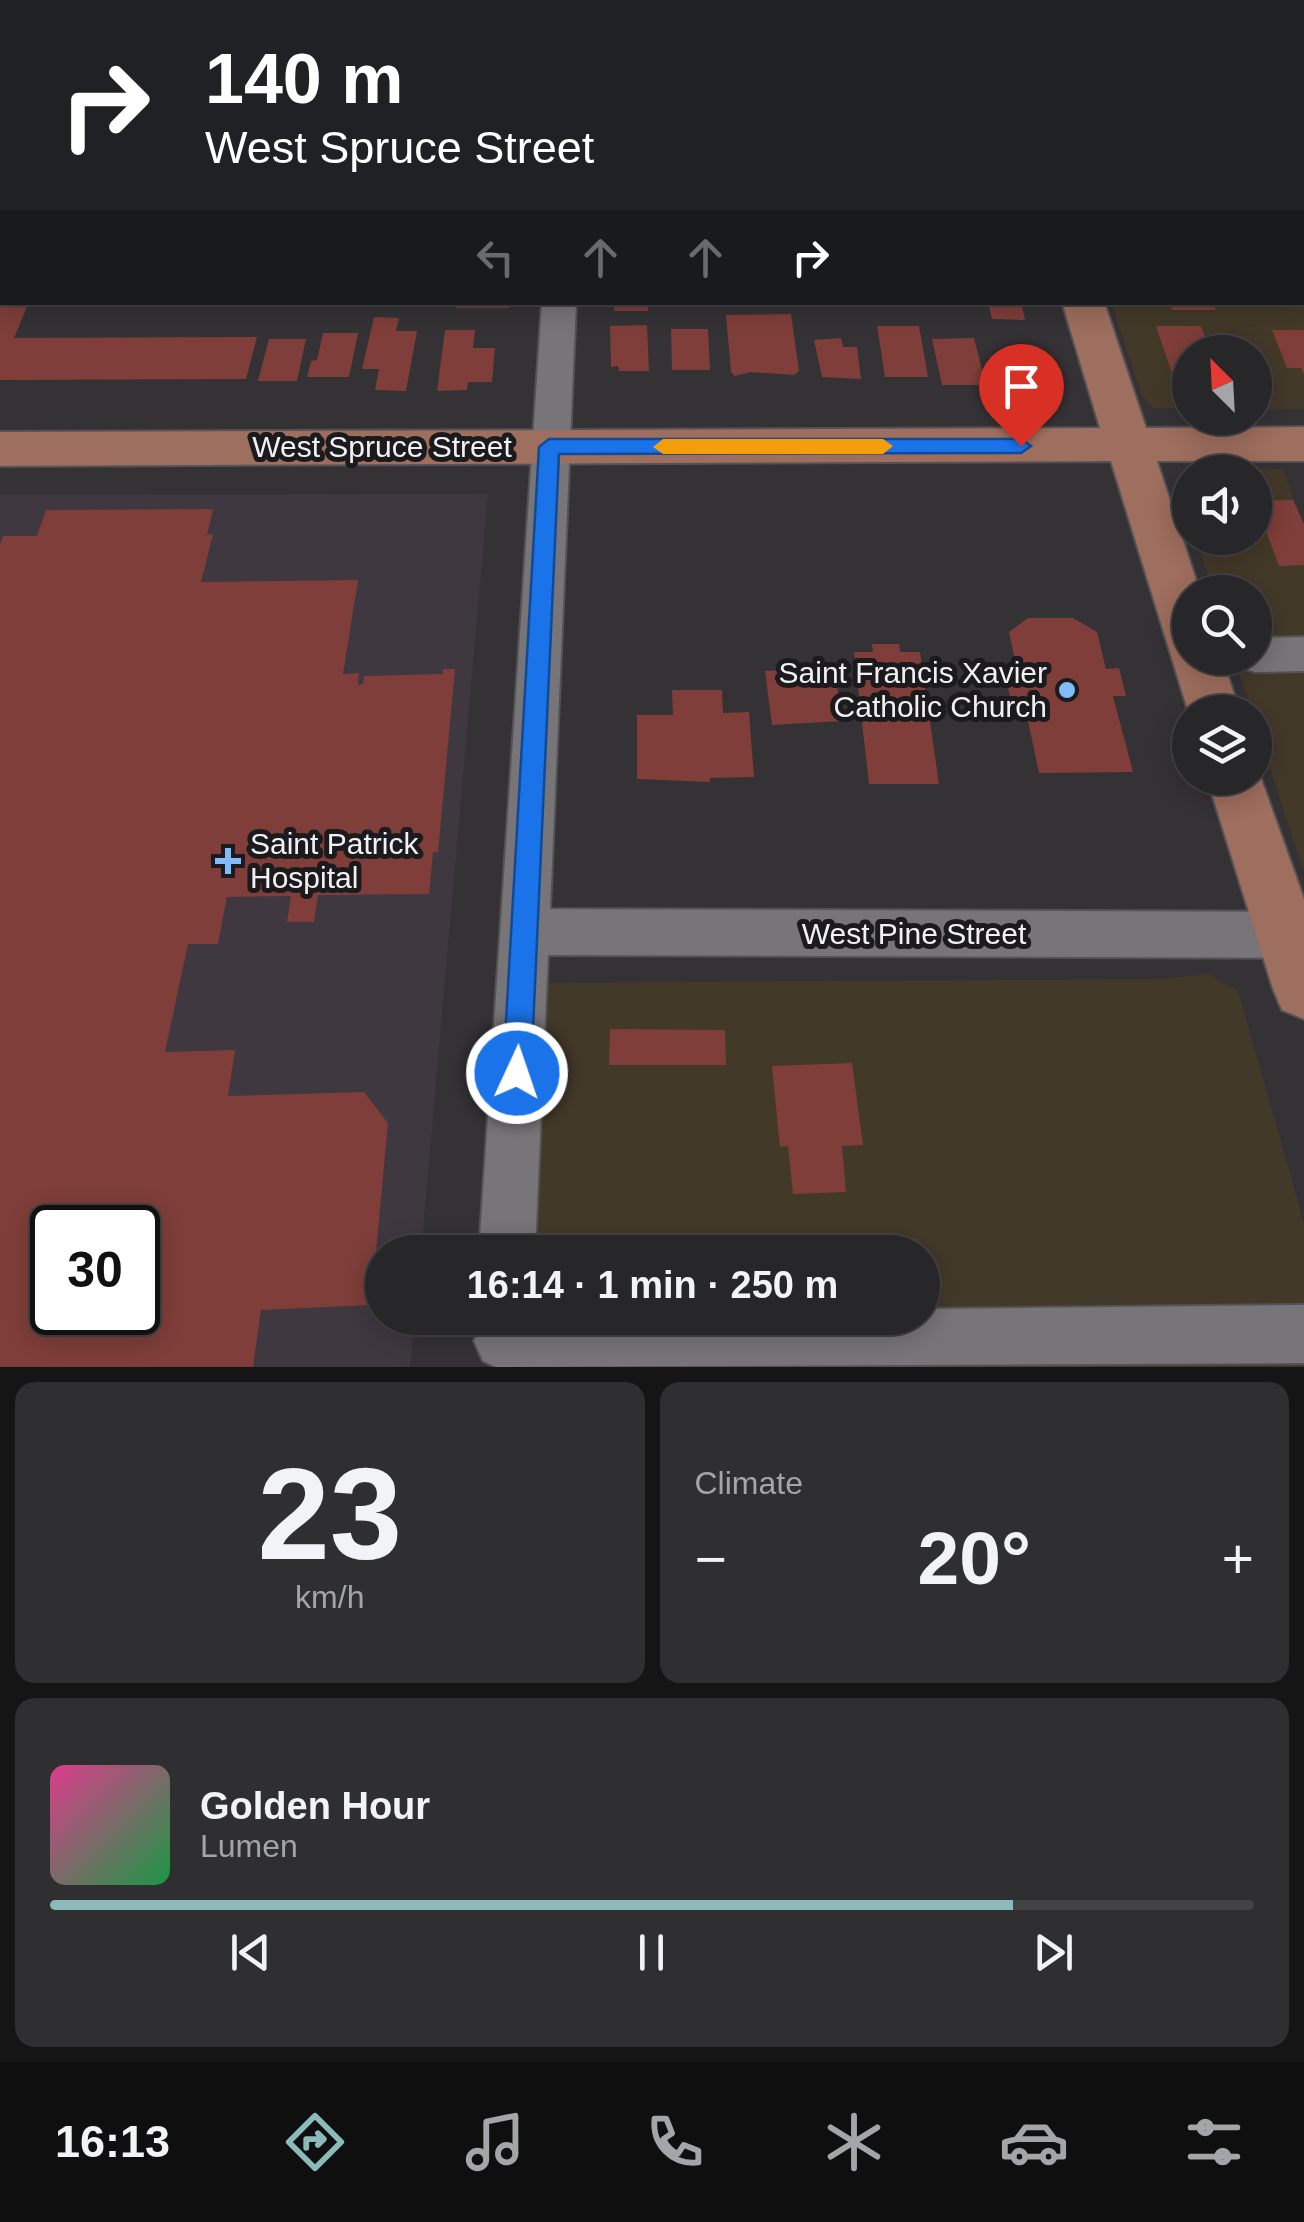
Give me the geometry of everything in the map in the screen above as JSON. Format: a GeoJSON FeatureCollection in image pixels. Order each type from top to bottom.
{"type":"FeatureCollection","features":[{"type":"Feature","properties":{"kind":"main road"},"geometry":{"type":"LineString","coordinates":[[1084,305],[1172,584]]}},
{"type":"Feature","properties":{"kind":"main road","name":"West Spruce Street"},"geometry":{"type":"LineString","coordinates":[[0,449],[1304,444]]}},
{"type":"Feature","properties":{"kind":"main road"},"geometry":{"type":"LineString","coordinates":[[1241,795],[1298,953]]}},
{"type":"Feature","properties":{"kind":"street"},"geometry":{"type":"LineString","coordinates":[[509,1235],[558,305]]}},
{"type":"Feature","properties":{"kind":"street"},"geometry":{"type":"LineString","coordinates":[[1272,655],[1304,654]]}},
{"type":"Feature","properties":{"kind":"street","name":"West Pine Street"},"geometry":{"type":"LineString","coordinates":[[525,932],[1298,953]]}},
{"type":"Feature","properties":{"kind":"street"},"geometry":{"type":"LineString","coordinates":[[502,1342],[1304,1334]]}},
{"type":"Feature","properties":{"kind":"shaded area"},"geometry":{"type":"Polygon","coordinates":[[[1112,305],[1304,305],[1304,409],[1272,409],[1272,335],[1172,335],[1172,408],[1153,408],[1142,396],[1112,305]]]}},
{"type":"Feature","properties":{"kind":"shaded area"},"geometry":{"type":"Polygon","coordinates":[[[1272,469],[1283,469],[1304,527],[1304,872],[1272,774],[1272,695],[1246,695],[1240,675],[1272,675],[1272,575],[1208,575],[1202,555],[1272,555],[1272,469]]]}},
{"type":"Feature","properties":{"kind":"shaded area","name":"Saint Patrick Hospital"},"geometry":{"type":"Polygon","coordinates":[[[488,494],[423,1235],[365,1235],[365,1335],[413,1335],[410,1367],[0,1367],[0,495],[488,494]]]}},
{"type":"Feature","properties":{"kind":"shaded area"},"geometry":{"type":"Polygon","coordinates":[[[1208,974],[1238,991],[1304,1223],[1304,1367],[530,1367],[531,1335],[940,1335],[940,1235],[535,1235],[544,983],[1163,979],[1208,974]]]}},
{"type":"Feature","properties":{"kind":"building"},"geometry":{"type":"Polygon","coordinates":[[[0,305],[28,305],[14,338],[257,337],[246,379],[0,380],[0,305]]]}},
{"type":"Feature","properties":{"kind":"building"},"geometry":{"type":"Polygon","coordinates":[[[456,305],[510,305],[509,308],[456,308],[456,305]]]}},
{"type":"Feature","properties":{"kind":"building"},"geometry":{"type":"Polygon","coordinates":[[[614,305],[648,305],[648,311],[614,311],[614,305]]]}},
{"type":"Feature","properties":{"kind":"building"},"geometry":{"type":"Polygon","coordinates":[[[989,305],[1022,305],[1025,320],[992,319],[989,305]]]}},
{"type":"Feature","properties":{"kind":"building"},"geometry":{"type":"Polygon","coordinates":[[[1170,305],[1214,305],[1216,310],[1172,310],[1170,305]]]}},
{"type":"Feature","properties":{"kind":"building"},"geometry":{"type":"Polygon","coordinates":[[[791,314],[799,371],[794,375],[751,372],[735,376],[731,372],[726,315],[791,314]]]}},
{"type":"Feature","properties":{"kind":"building"},"geometry":{"type":"Polygon","coordinates":[[[374,317],[399,318],[396,331],[417,331],[406,391],[375,390],[379,369],[362,369],[374,317]]]}},
{"type":"Feature","properties":{"kind":"building"},"geometry":{"type":"Polygon","coordinates":[[[647,325],[649,371],[619,371],[618,366],[611,367],[610,326],[647,325]]]}},
{"type":"Feature","properties":{"kind":"building"},"geometry":{"type":"Polygon","coordinates":[[[877,326],[919,326],[928,377],[885,377],[877,326]]]}},
{"type":"Feature","properties":{"kind":"building"},"geometry":{"type":"Polygon","coordinates":[[[1156,326],[1201,326],[1204,335],[1172,335],[1172,373],[1156,326]]]}},
{"type":"Feature","properties":{"kind":"building"},"geometry":{"type":"Polygon","coordinates":[[[671,329],[708,329],[710,370],[672,370],[671,329]]]}},
{"type":"Feature","properties":{"kind":"building"},"geometry":{"type":"Polygon","coordinates":[[[445,330],[475,330],[473,348],[495,348],[492,382],[468,382],[467,390],[437,391],[445,330]]]}},
{"type":"Feature","properties":{"kind":"building"},"geometry":{"type":"Polygon","coordinates":[[[1272,330],[1304,330],[1304,374],[1301,368],[1287,368],[1272,330]]]}},
{"type":"Feature","properties":{"kind":"building"},"geometry":{"type":"Polygon","coordinates":[[[323,333],[358,333],[349,377],[307,377],[311,361],[317,360],[323,333]]]}},
{"type":"Feature","properties":{"kind":"building"},"geometry":{"type":"Polygon","coordinates":[[[841,338],[843,347],[857,347],[861,379],[822,377],[814,340],[841,338]]]}},
{"type":"Feature","properties":{"kind":"building"},"geometry":{"type":"Polygon","coordinates":[[[974,338],[986,385],[942,385],[932,339],[974,338]]]}},
{"type":"Feature","properties":{"kind":"building"},"geometry":{"type":"Polygon","coordinates":[[[269,339],[306,339],[297,381],[258,381],[269,339]]]}},
{"type":"Feature","properties":{"kind":"building"},"geometry":{"type":"Polygon","coordinates":[[[1293,500],[1304,524],[1304,565],[1279,566],[1272,547],[1272,501],[1293,500]]]}},
{"type":"Feature","properties":{"kind":"building","name":"Saint Patrick Hospital"},"geometry":{"type":"Polygon","coordinates":[[[213,509],[207,535],[213,534],[201,582],[358,580],[343,674],[359,673],[358,685],[363,684],[364,676],[443,674],[443,669],[455,669],[438,852],[433,852],[429,894],[318,895],[314,922],[287,922],[291,896],[227,897],[218,944],[188,944],[165,1052],[235,1050],[228,1096],[364,1092],[388,1123],[378,1235],[365,1235],[365,1305],[261,1310],[253,1367],[0,1367],[0,544],[3,536],[37,536],[46,510],[213,509]]]}},
{"type":"Feature","properties":{"kind":"building","name":"Saint Francis Xavier Catholic Church"},"geometry":{"type":"Polygon","coordinates":[[[1028,618],[1073,618],[1097,632],[1106,669],[1119,668],[1126,696],[1113,696],[1133,772],[1039,773],[1023,697],[1010,697],[1004,670],[1017,670],[1009,632],[1028,618]]]}},
{"type":"Feature","properties":{"kind":"building"},"geometry":{"type":"Polygon","coordinates":[[[872,644],[899,644],[900,652],[920,652],[939,784],[869,784],[854,652],[873,652],[872,644]]]}},
{"type":"Feature","properties":{"kind":"building"},"geometry":{"type":"Polygon","coordinates":[[[834,668],[843,721],[772,725],[765,671],[834,668]]]}},
{"type":"Feature","properties":{"kind":"building"},"geometry":{"type":"Polygon","coordinates":[[[672,690],[722,690],[723,713],[749,712],[754,777],[710,778],[710,782],[637,779],[637,715],[673,715],[672,690]]]}},
{"type":"Feature","properties":{"kind":"building"},"geometry":{"type":"Polygon","coordinates":[[[610,1029],[725,1030],[726,1065],[609,1065],[610,1029]]]}},
{"type":"Feature","properties":{"kind":"building"},"geometry":{"type":"Polygon","coordinates":[[[852,1063],[863,1145],[842,1146],[846,1192],[793,1194],[788,1146],[780,1147],[772,1066],[852,1063]]]}},
{"type":"Feature","properties":{"kind":"slow traffic"},"geometry":{"type":"LineString","coordinates":[[663,447],[883,446]]}},
{"type":"Feature","properties":{"kind":"place","name":"Saint Francis Xavier Catholic Church"},"geometry":{"type":"Point","coordinates":[1067,690]}},
{"type":"Feature","properties":{"kind":"place","name":"Saint Patrick Hospital"},"geometry":{"type":"Point","coordinates":[228,861]}},
{"type":"Feature","properties":{"kind":"route"},"geometry":{"type":"LineString","coordinates":[[517,1073],[549,447],[1021,446]]}}]}
